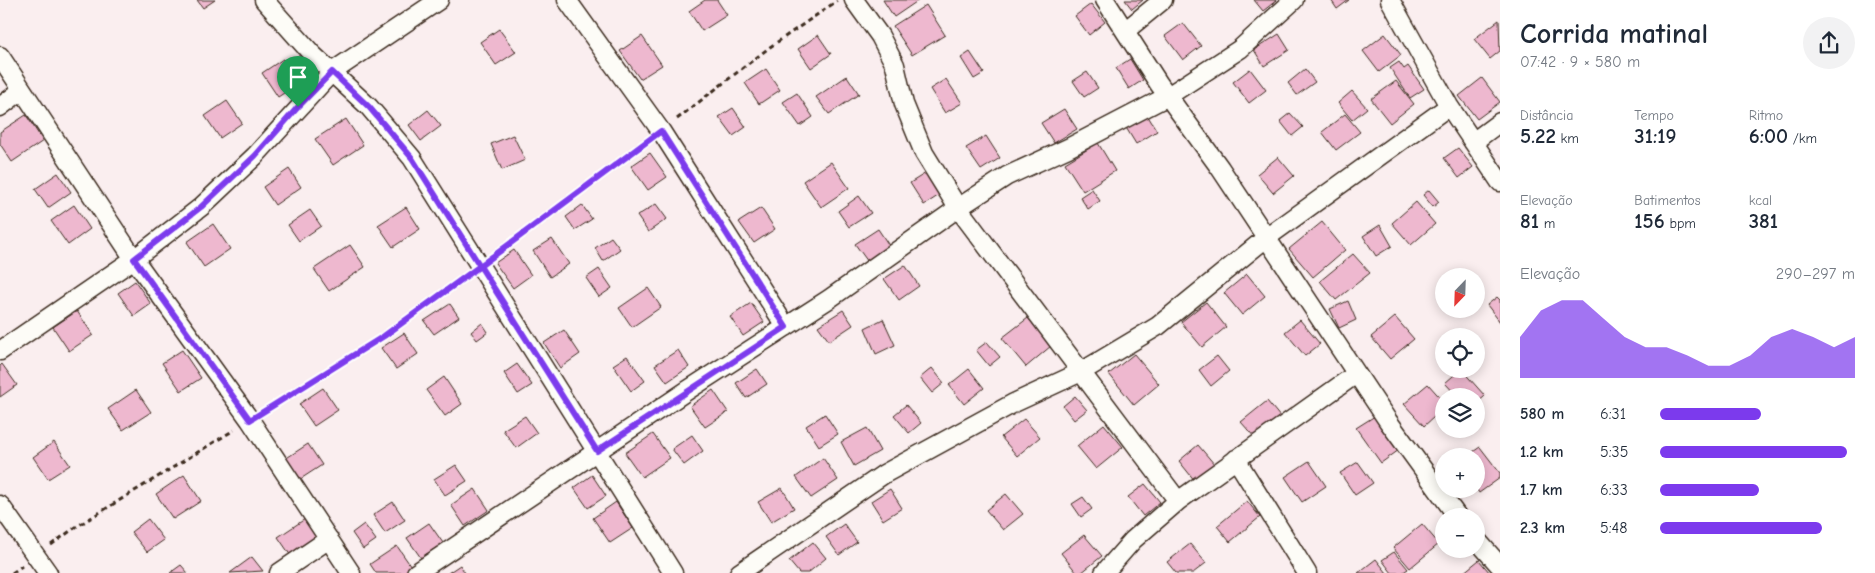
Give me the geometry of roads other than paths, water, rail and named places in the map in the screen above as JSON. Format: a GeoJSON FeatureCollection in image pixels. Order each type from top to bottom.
{"type":"FeatureCollection","features":[{"type":"Feature","properties":{"kind":"street"},"geometry":{"type":"LineString","coordinates":[[264,0],[312,54],[369,107],[412,158],[673,573]]}},
{"type":"Feature","properties":{"kind":"street"},"geometry":{"type":"LineString","coordinates":[[0,351],[134,259],[201,207],[255,156],[332,72],[439,0]]}},
{"type":"Feature","properties":{"kind":"street"},"geometry":{"type":"LineString","coordinates":[[567,0],[661,131],[786,327]]}},
{"type":"Feature","properties":{"kind":"street"},"geometry":{"type":"LineString","coordinates":[[854,0],[880,36],[895,65],[904,104],[924,153],[958,208],[1178,501]]}},
{"type":"Feature","properties":{"kind":"street"},"geometry":{"type":"LineString","coordinates":[[1105,0],[1168,96],[1220,168],[1388,421],[1451,508]]}},
{"type":"Feature","properties":{"kind":"street"},"geometry":{"type":"LineString","coordinates":[[1125,30],[1163,0]]}},
{"type":"Feature","properties":{"kind":"street"},"geometry":{"type":"LineString","coordinates":[[416,573],[786,327],[1007,176],[1068,148],[1168,96],[1240,49],[1294,0]]}},
{"type":"Feature","properties":{"kind":"street"},"geometry":{"type":"LineString","coordinates":[[1390,0],[1449,106],[1500,182]]}},
{"type":"Feature","properties":{"kind":"street"},"geometry":{"type":"LineString","coordinates":[[0,56],[134,259],[250,420],[351,573]]}},
{"type":"Feature","properties":{"kind":"street"},"geometry":{"type":"LineString","coordinates":[[0,107],[22,90]]}},
{"type":"Feature","properties":{"kind":"street"},"geometry":{"type":"LineString","coordinates":[[739,573],[884,474],[1014,403],[1081,372],[1158,326],[1266,238],[1449,106]]}},
{"type":"Feature","properties":{"kind":"street"},"geometry":{"type":"LineString","coordinates":[[1473,142],[1500,122]]}},
{"type":"Feature","properties":{"kind":"street"},"geometry":{"type":"LineString","coordinates":[[1104,573],[1133,540],[1178,501],[1356,374]]}},
{"type":"Feature","properties":{"kind":"street"},"geometry":{"type":"LineString","coordinates":[[1236,459],[1307,573]]}},
{"type":"Feature","properties":{"kind":"street"},"geometry":{"type":"LineString","coordinates":[[0,505],[48,573]]}},
{"type":"Feature","properties":{"kind":"street"},"geometry":{"type":"LineString","coordinates":[[279,573],[328,539]]}},
{"type":"Feature","properties":{"kind":"street"},"geometry":{"type":"LineString","coordinates":[[1485,550],[1500,566]]}}]}
